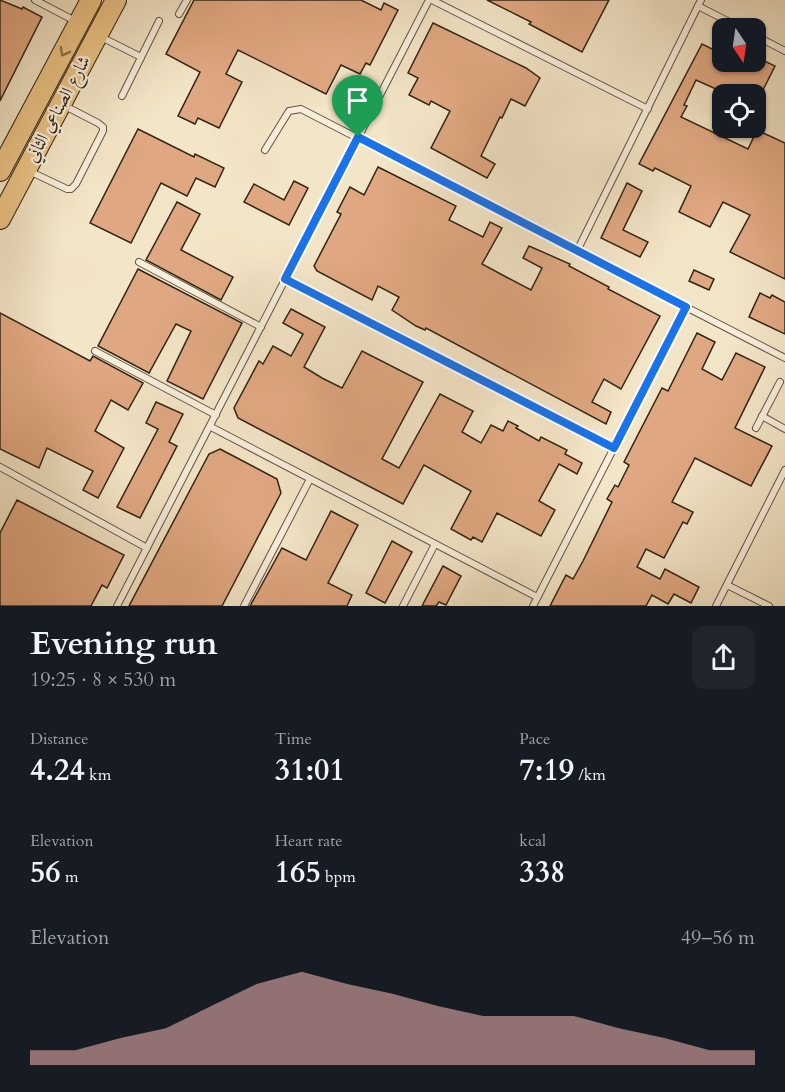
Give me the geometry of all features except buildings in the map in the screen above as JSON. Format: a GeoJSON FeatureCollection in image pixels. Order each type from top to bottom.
{"type":"FeatureCollection","features":[{"type":"Feature","properties":{"kind":"main road","name":"شارع الصناعي الثاني"},"geometry":{"type":"LineString","coordinates":[[0,171],[91,0]]}},
{"type":"Feature","properties":{"kind":"main road","name":"شارع الصناعي الثاني"},"geometry":{"type":"LineString","coordinates":[[0,219],[116,0]]}},
{"type":"Feature","properties":{"kind":"lane"},"geometry":{"type":"LineString","coordinates":[[34,0],[79,23]]}},
{"type":"Feature","properties":{"kind":"lane"},"geometry":{"type":"LineString","coordinates":[[179,14],[187,0]]}},
{"type":"Feature","properties":{"kind":"lane"},"geometry":{"type":"LineString","coordinates":[[117,606],[430,0],[648,109]]}},
{"type":"Feature","properties":{"kind":"lane"},"geometry":{"type":"LineString","coordinates":[[577,251],[700,3],[725,18]]}},
{"type":"Feature","properties":{"kind":"lane"},"geometry":{"type":"LineString","coordinates":[[122,96],[159,21]]}},
{"type":"Feature","properties":{"kind":"lane"},"geometry":{"type":"LineString","coordinates":[[98,35],[141,57]]}},
{"type":"Feature","properties":{"kind":"lane"},"geometry":{"type":"LineString","coordinates":[[766,41],[785,51]]}},
{"type":"Feature","properties":{"kind":"lane"},"geometry":{"type":"LineString","coordinates":[[26,169],[63,188],[71,189],[76,184],[103,127],[61,104]]}},
{"type":"Feature","properties":{"kind":"lane"},"geometry":{"type":"LineString","coordinates":[[265,150],[286,115],[292,109],[301,110],[358,137],[785,358]]}},
{"type":"Feature","properties":{"kind":"lane"},"geometry":{"type":"LineString","coordinates":[[139,262],[261,327]]}},
{"type":"Feature","properties":{"kind":"lane"},"geometry":{"type":"LineString","coordinates":[[285,279],[614,448]]}},
{"type":"Feature","properties":{"kind":"lane"},"geometry":{"type":"LineString","coordinates":[[533,606],[686,307]]}},
{"type":"Feature","properties":{"kind":"lane"},"geometry":{"type":"LineString","coordinates":[[95,351],[216,415]]}},
{"type":"Feature","properties":{"kind":"lane"},"geometry":{"type":"LineString","coordinates":[[756,428],[780,382]]}},
{"type":"Feature","properties":{"kind":"lane"},"geometry":{"type":"LineString","coordinates":[[762,416],[785,429]]}},
{"type":"Feature","properties":{"kind":"lane"},"geometry":{"type":"LineString","coordinates":[[211,427],[537,597]]}},
{"type":"Feature","properties":{"kind":"lane"},"geometry":{"type":"LineString","coordinates":[[0,468],[147,548]]}},
{"type":"Feature","properties":{"kind":"lane"},"geometry":{"type":"LineString","coordinates":[[716,606],[785,470]]}},
{"type":"Feature","properties":{"kind":"lane"},"geometry":{"type":"LineString","coordinates":[[244,606],[310,479]]}},
{"type":"Feature","properties":{"kind":"lane"},"geometry":{"type":"LineString","coordinates":[[403,606],[435,544]]}},
{"type":"Feature","properties":{"kind":"lane"},"geometry":{"type":"LineString","coordinates":[[727,585],[769,606]]}},
{"type":"Feature","properties":{"kind":"route"},"geometry":{"type":"LineString","coordinates":[[358,137],[686,307],[614,448],[285,279],[358,137]]}}]}
